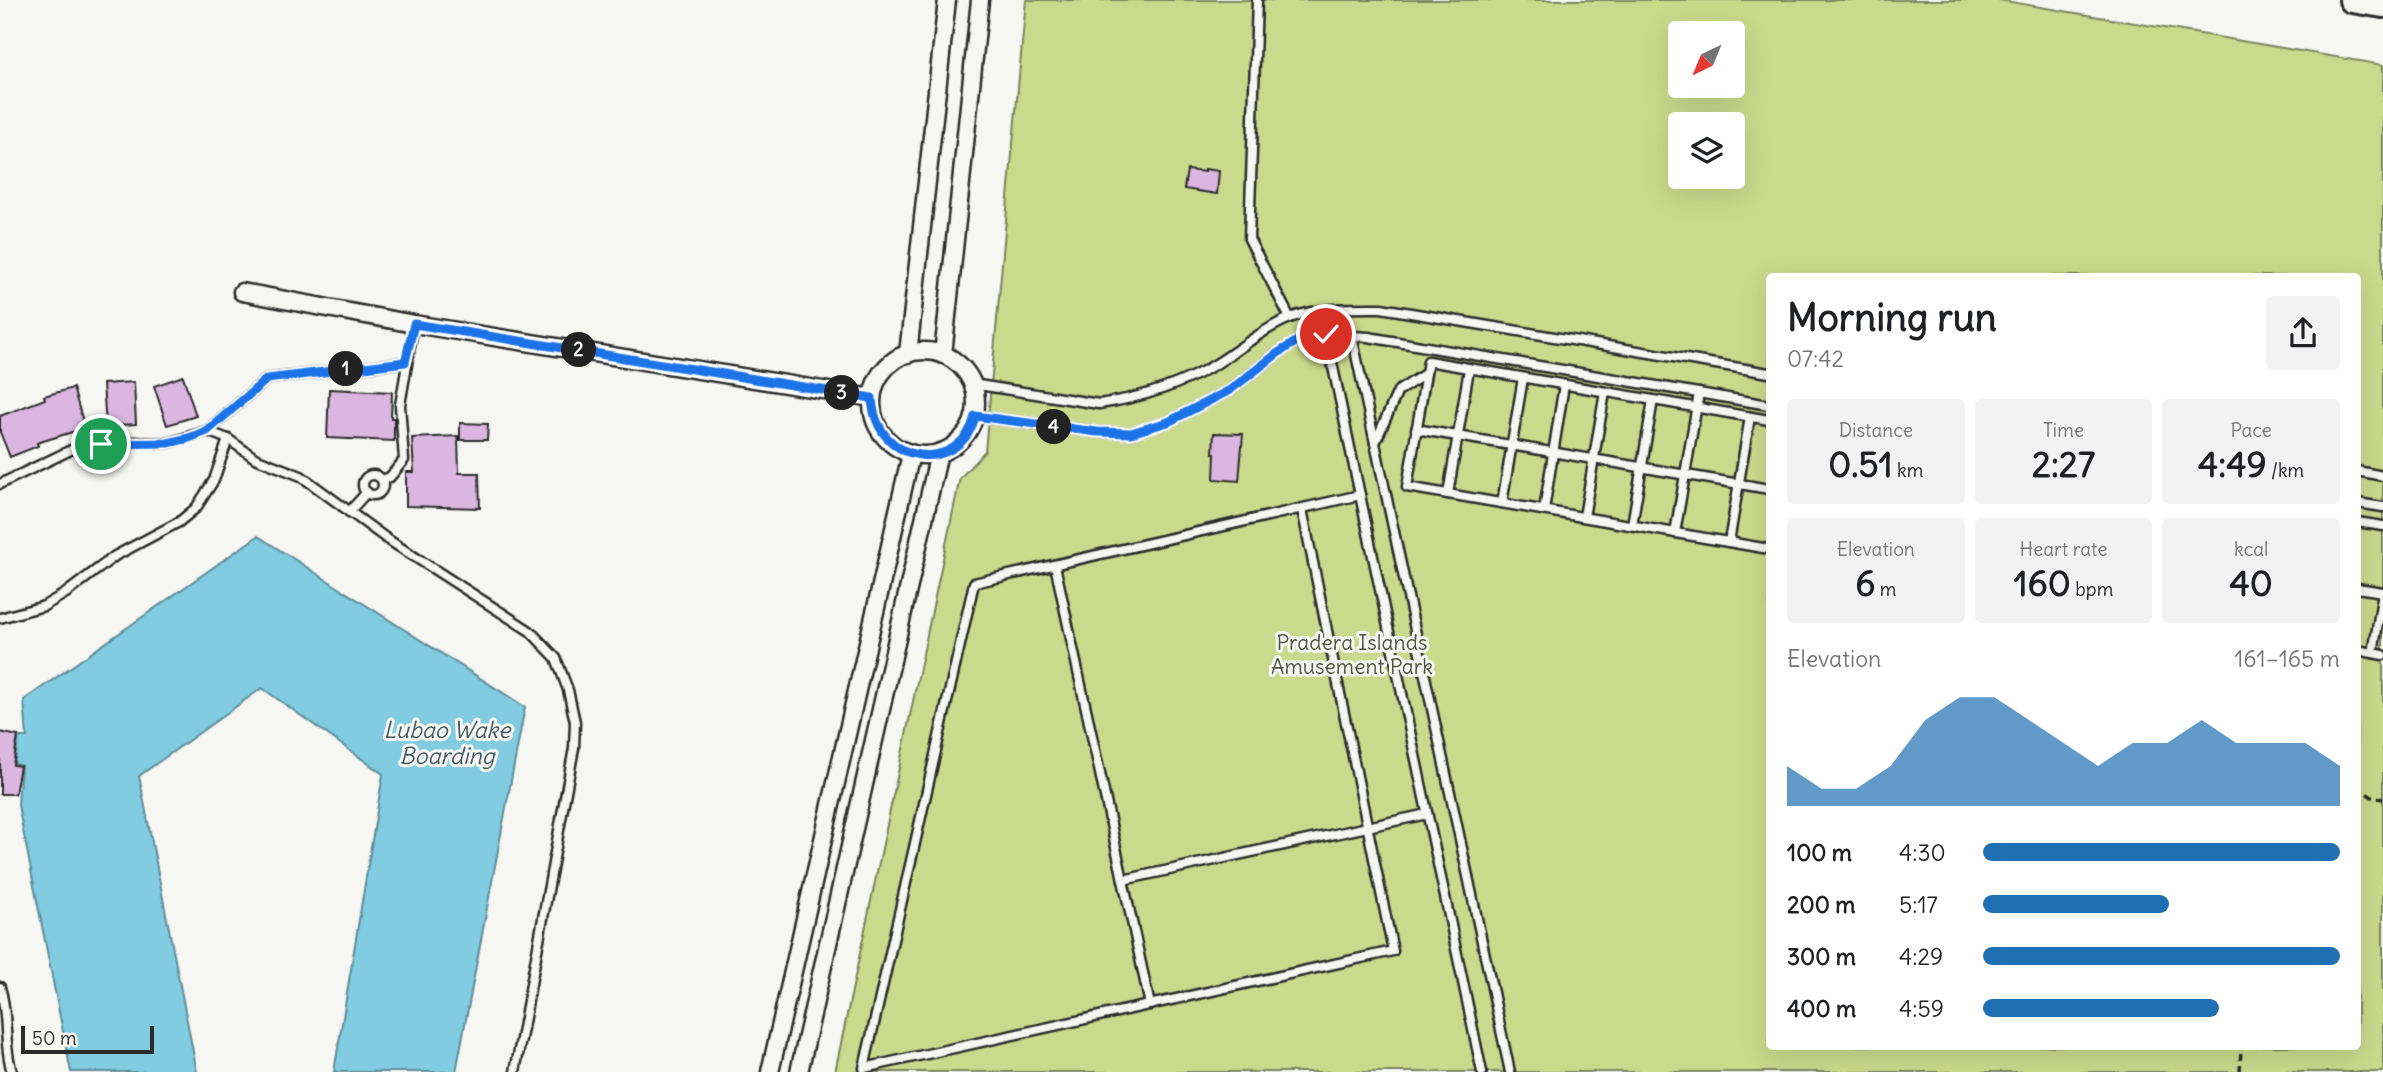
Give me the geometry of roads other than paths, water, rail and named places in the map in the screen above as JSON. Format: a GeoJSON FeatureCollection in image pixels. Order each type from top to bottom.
{"type":"FeatureCollection","features":[{"type":"Feature","properties":{"kind":"highway"},"geometry":{"type":"LineString","coordinates":[[2351,0],[2383,5]]}},
{"type":"Feature","properties":{"kind":"street"},"geometry":{"type":"LineString","coordinates":[[908,354],[947,0]]}},
{"type":"Feature","properties":{"kind":"street"},"geometry":{"type":"LineString","coordinates":[[943,355],[980,0]]}},
{"type":"Feature","properties":{"kind":"street"},"geometry":{"type":"LineString","coordinates":[[242,292],[414,324],[872,398]]}},
{"type":"Feature","properties":{"kind":"street"},"geometry":{"type":"LineString","coordinates":[[920,351],[943,355],[957,363],[968,375],[976,405],[975,416],[966,435],[954,446],[939,453],[911,454],[886,439],[878,426],[873,413],[872,398],[876,383],[884,370],[895,360],[908,354],[920,351]]}},
{"type":"Feature","properties":{"kind":"street"},"geometry":{"type":"LineString","coordinates":[[799,1072],[939,453]]}},
{"type":"Feature","properties":{"kind":"street"},"geometry":{"type":"LineString","coordinates":[[770,1072],[911,454]]}},
{"type":"Feature","properties":{"kind":"lane"},"geometry":{"type":"LineString","coordinates":[[1257,0],[1249,239],[1290,318]]}},
{"type":"Feature","properties":{"kind":"lane"},"geometry":{"type":"LineString","coordinates":[[972,384],[1099,404],[1119,401],[1173,387],[1290,318],[1343,308],[1381,308],[1766,372]]}},
{"type":"Feature","properties":{"kind":"lane"},"geometry":{"type":"LineString","coordinates":[[382,480],[390,477],[404,460],[400,405],[405,362],[414,324]]}},
{"type":"Feature","properties":{"kind":"lane"},"geometry":{"type":"LineString","coordinates":[[1326,334],[1482,1072]]}},
{"type":"Feature","properties":{"kind":"lane"},"geometry":{"type":"LineString","coordinates":[[975,416],[1097,432],[1131,433],[1168,422],[1230,390],[1302,338],[1326,334],[1368,337],[1766,404]]}},
{"type":"Feature","properties":{"kind":"lane"},"geometry":{"type":"LineString","coordinates":[[1352,336],[1510,1072]]}},
{"type":"Feature","properties":{"kind":"lane"},"geometry":{"type":"LineString","coordinates":[[1766,420],[1428,361],[1406,486],[1766,548]]}},
{"type":"Feature","properties":{"kind":"lane"},"geometry":{"type":"LineString","coordinates":[[0,484],[75,449],[134,442],[168,443],[207,431],[267,379],[405,362]]}},
{"type":"Feature","properties":{"kind":"lane"},"geometry":{"type":"LineString","coordinates":[[1448,494],[1469,369]]}},
{"type":"Feature","properties":{"kind":"lane"},"geometry":{"type":"LineString","coordinates":[[1375,443],[1398,391],[1425,374]]}},
{"type":"Feature","properties":{"kind":"lane"},"geometry":{"type":"LineString","coordinates":[[1502,503],[1522,378]]}},
{"type":"Feature","properties":{"kind":"lane"},"geometry":{"type":"LineString","coordinates":[[1544,510],[1564,385]]}},
{"type":"Feature","properties":{"kind":"lane"},"geometry":{"type":"LineString","coordinates":[[1584,517],[1605,392]]}},
{"type":"Feature","properties":{"kind":"lane"},"geometry":{"type":"LineString","coordinates":[[1675,533],[1699,393]]}},
{"type":"Feature","properties":{"kind":"lane"},"geometry":{"type":"LineString","coordinates":[[1632,525],[1653,400]]}},
{"type":"Feature","properties":{"kind":"lane"},"geometry":{"type":"LineString","coordinates":[[1729,542],[1750,417]]}},
{"type":"Feature","properties":{"kind":"lane"},"geometry":{"type":"LineString","coordinates":[[1416,429],[1766,488]]}},
{"type":"Feature","properties":{"kind":"lane"},"geometry":{"type":"LineString","coordinates":[[207,431],[228,439],[256,458],[301,476],[349,512],[530,631],[556,659],[568,690],[575,722],[574,748],[515,1072]]}},
{"type":"Feature","properties":{"kind":"lane"},"geometry":{"type":"LineString","coordinates":[[0,618],[44,606],[115,556],[179,522],[196,508],[214,480],[228,439]]}},
{"type":"Feature","properties":{"kind":"lane"},"geometry":{"type":"LineString","coordinates":[[2361,472],[2383,476]]}},
{"type":"Feature","properties":{"kind":"lane"},"geometry":{"type":"LineString","coordinates":[[377,476],[382,480],[381,492],[375,495],[367,492],[364,483],[367,477],[377,476]]}},
{"type":"Feature","properties":{"kind":"lane"},"geometry":{"type":"LineString","coordinates":[[349,512],[367,492]]}},
{"type":"Feature","properties":{"kind":"lane"},"geometry":{"type":"LineString","coordinates":[[1302,509],[1394,951],[864,1068],[974,583],[1360,495]]}},
{"type":"Feature","properties":{"kind":"lane"},"geometry":{"type":"LineString","coordinates":[[2361,504],[2383,507]]}},
{"type":"Feature","properties":{"kind":"lane"},"geometry":{"type":"LineString","coordinates":[[2361,523],[2383,526]]}},
{"type":"Feature","properties":{"kind":"lane"},"geometry":{"type":"LineString","coordinates":[[1055,565],[1150,1005]]}},
{"type":"Feature","properties":{"kind":"lane"},"geometry":{"type":"LineString","coordinates":[[2361,589],[2383,592],[2373,653]]}},
{"type":"Feature","properties":{"kind":"lane"},"geometry":{"type":"LineString","coordinates":[[2361,651],[2383,654]]}},
{"type":"Feature","properties":{"kind":"lane"},"geometry":{"type":"LineString","coordinates":[[1123,880],[1427,814]]}},
{"type":"Feature","properties":{"kind":"lane"},"geometry":{"type":"LineString","coordinates":[[0,987],[6,1004],[5,1036],[12,1072]]}},
{"type":"Feature","properties":{"kind":"water","name":"Lubao Wake Boarding"},"geometry":{"type":"Polygon","coordinates":[[[258,536],[525,707],[456,1072],[334,1072],[383,774],[262,688],[139,776],[197,1072],[71,1072],[18,805],[21,766],[14,764],[19,737],[27,737],[24,700],[258,536]]]}},
{"type":"Feature","properties":{"kind":"park label","name":"Pradera Islands Amusement Park"},"geometry":{"type":"Point","coordinates":[1352,654]}}]}
